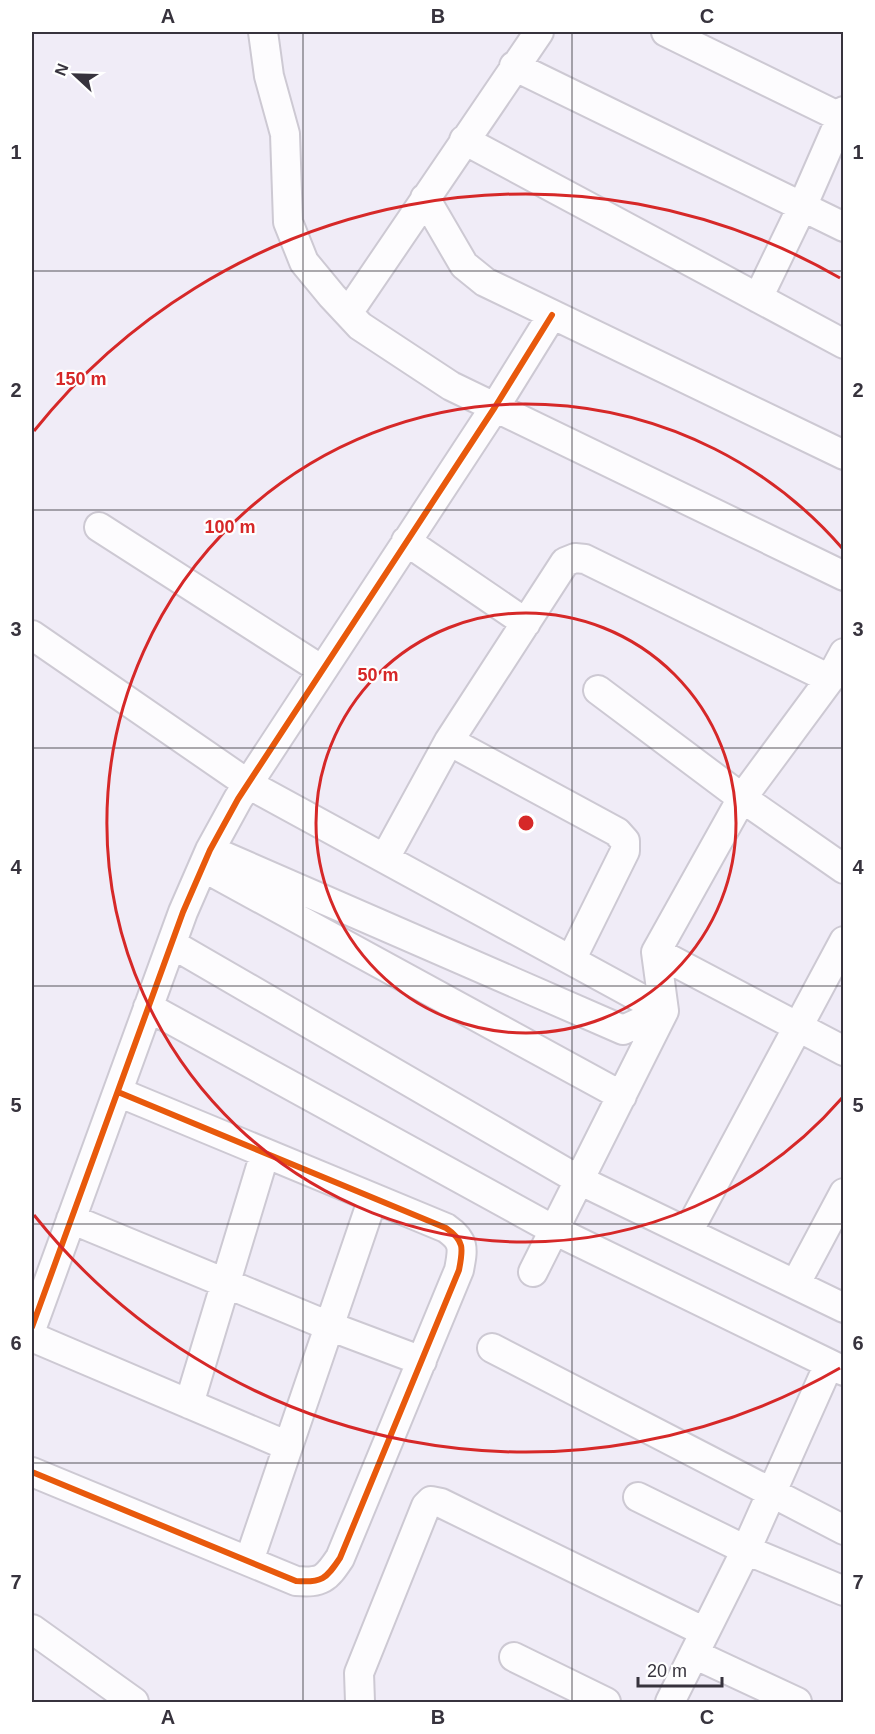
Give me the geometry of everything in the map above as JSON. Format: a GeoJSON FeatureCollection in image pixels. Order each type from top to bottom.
{"type":"FeatureCollection","features":[{"type":"Feature","properties":{"kind":"street"},"geometry":{"type":"LineString","coordinates":[[263,32],[269,76],[285,134],[288,222],[304,262],[360,326],[451,386],[843,576]]}},
{"type":"Feature","properties":{"kind":"street"},"geometry":{"type":"LineString","coordinates":[[348,313],[539,32]]}},
{"type":"Feature","properties":{"kind":"street"},"geometry":{"type":"LineString","coordinates":[[666,32],[842,116],[802,207],[758,298]]}},
{"type":"Feature","properties":{"kind":"street"},"geometry":{"type":"LineString","coordinates":[[514,66],[843,227]]}},
{"type":"Feature","properties":{"kind":"street"},"geometry":{"type":"LineString","coordinates":[[464,140],[843,344]]}},
{"type":"Feature","properties":{"kind":"street"},"geometry":{"type":"LineString","coordinates":[[425,198],[464,266],[485,282],[843,455]]}},
{"type":"Feature","properties":{"kind":"street"},"geometry":{"type":"LineString","coordinates":[[32,1327],[171,944],[206,859],[248,784],[495,407],[552,315]]}},
{"type":"Feature","properties":{"kind":"street"},"geometry":{"type":"LineString","coordinates":[[99,527],[322,670]]}},
{"type":"Feature","properties":{"kind":"street"},"geometry":{"type":"LineString","coordinates":[[406,542],[526,623]]}},
{"type":"Feature","properties":{"kind":"street"},"geometry":{"type":"LineString","coordinates":[[385,858],[449,741],[565,562],[575,558],[585,559],[830,680]]}},
{"type":"Feature","properties":{"kind":"street"},"geometry":{"type":"LineString","coordinates":[[32,635],[248,784],[664,1011]]}},
{"type":"Feature","properties":{"kind":"street"},"geometry":{"type":"LineString","coordinates":[[533,1272],[664,1011],[656,952],[742,798],[830,680],[843,653]]}},
{"type":"Feature","properties":{"kind":"street"},"geometry":{"type":"LineString","coordinates":[[598,690],[742,798],[843,869]]}},
{"type":"Feature","properties":{"kind":"street"},"geometry":{"type":"LineString","coordinates":[[449,741],[618,832],[625,841],[625,851],[571,960]]}},
{"type":"Feature","properties":{"kind":"street"},"geometry":{"type":"LineString","coordinates":[[206,859],[623,1030],[664,1011]]}},
{"type":"Feature","properties":{"kind":"street"},"geometry":{"type":"LineString","coordinates":[[206,859],[621,1096]]}},
{"type":"Feature","properties":{"kind":"street"},"geometry":{"type":"LineString","coordinates":[[688,1232],[843,941]]}},
{"type":"Feature","properties":{"kind":"street"},"geometry":{"type":"LineString","coordinates":[[171,944],[579,1180],[796,1283],[843,1308]]}},
{"type":"Feature","properties":{"kind":"street"},"geometry":{"type":"LineString","coordinates":[[656,952],[843,1051]]}},
{"type":"Feature","properties":{"kind":"street"},"geometry":{"type":"LineString","coordinates":[[148,1007],[554,1230],[836,1367],[770,1493],[746,1550],[670,1702]]}},
{"type":"Feature","properties":{"kind":"street"},"geometry":{"type":"LineString","coordinates":[[32,1472],[296,1581],[315,1582],[330,1573],[340,1558],[459,1270],[463,1249],[458,1236],[446,1228],[118,1092]]}},
{"type":"Feature","properties":{"kind":"street"},"geometry":{"type":"LineString","coordinates":[[189,1404],[265,1153]]}},
{"type":"Feature","properties":{"kind":"street"},"geometry":{"type":"LineString","coordinates":[[796,1283],[843,1193]]}},
{"type":"Feature","properties":{"kind":"street"},"geometry":{"type":"LineString","coordinates":[[249,1561],[372,1198]]}},
{"type":"Feature","properties":{"kind":"street"},"geometry":{"type":"LineString","coordinates":[[71,1219],[329,1326],[422,1361]]}},
{"type":"Feature","properties":{"kind":"street"},"geometry":{"type":"LineString","coordinates":[[32,1336],[288,1446]]}},
{"type":"Feature","properties":{"kind":"street"},"geometry":{"type":"LineString","coordinates":[[492,1348],[843,1530]]}},
{"type":"Feature","properties":{"kind":"street"},"geometry":{"type":"LineString","coordinates":[[638,1497],[746,1550],[843,1592]]}},
{"type":"Feature","properties":{"kind":"street"},"geometry":{"type":"LineString","coordinates":[[360,1702],[359,1673],[426,1506],[431,1501],[441,1503],[699,1643],[797,1702]]}},
{"type":"Feature","properties":{"kind":"street"},"geometry":{"type":"LineString","coordinates":[[32,1629],[134,1702]]}},
{"type":"Feature","properties":{"kind":"street"},"geometry":{"type":"LineString","coordinates":[[514,1657],[606,1702]]}},
{"type":"Feature","properties":{"kind":"cycle path"},"geometry":{"type":"LineString","coordinates":[[32,1327],[183,912],[210,850],[238,799],[495,407],[552,315]]}},
{"type":"Feature","properties":{"kind":"cycle path"},"geometry":{"type":"LineString","coordinates":[[32,1472],[296,1581],[323,1578],[340,1558],[459,1270],[460,1241],[446,1228],[118,1092]]}}]}
